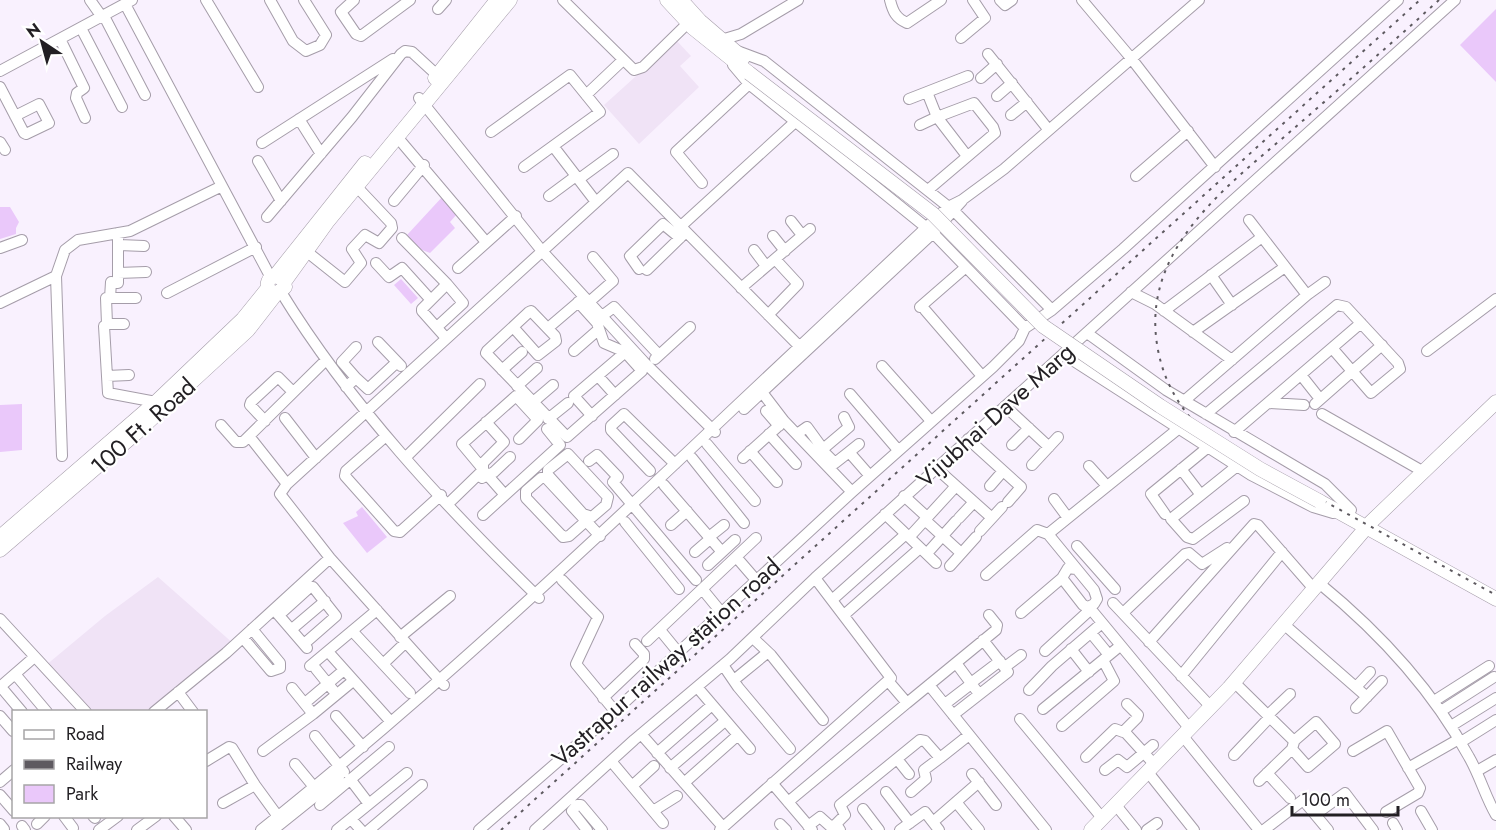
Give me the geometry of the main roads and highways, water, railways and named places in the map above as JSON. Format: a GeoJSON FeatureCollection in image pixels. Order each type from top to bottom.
{"type":"FeatureCollection","features":[{"type":"Feature","properties":{"kind":"main road"},"geometry":{"type":"LineString","coordinates":[[0,537],[156,402],[276,285],[422,102],[437,75],[497,0]]}},
{"type":"Feature","properties":{"kind":"main road","name":"100 Ft. Road"},"geometry":{"type":"LineString","coordinates":[[0,550],[104,461],[248,330],[276,285],[398,138],[422,102],[510,0]]}},
{"type":"Feature","properties":{"kind":"main road"},"geometry":{"type":"LineString","coordinates":[[667,0],[687,23],[726,48]]}},
{"type":"Feature","properties":{"kind":"main road"},"geometry":{"type":"LineString","coordinates":[[681,0],[751,74],[939,207],[1049,319],[1165,399],[1349,514],[1496,590]]}},
{"type":"Feature","properties":{"kind":"main road"},"geometry":{"type":"LineString","coordinates":[[1188,735],[1371,526],[1496,402]]}},
{"type":"Feature","properties":{"kind":"main road"},"geometry":{"type":"LineString","coordinates":[[1371,526],[1496,408]]}},
{"type":"Feature","properties":{"kind":"main road"},"geometry":{"type":"LineString","coordinates":[[1371,526],[1496,599]]}},
{"type":"Feature","properties":{"kind":"main road"},"geometry":{"type":"LineString","coordinates":[[1100,824],[1237,685],[1319,586]]}},
{"type":"Feature","properties":{"kind":"main road"},"geometry":{"type":"LineString","coordinates":[[1091,830],[1119,809],[1153,770]]}},
{"type":"Feature","properties":{"kind":"railway"},"geometry":{"type":"LineString","coordinates":[[501,830],[1420,0]]}},
{"type":"Feature","properties":{"kind":"railway"},"geometry":{"type":"LineString","coordinates":[[1439,0],[1246,170],[1196,220],[1176,249],[1162,280],[1156,313],[1158,350],[1171,389],[1194,422],[1214,441],[1496,595]]}}]}
